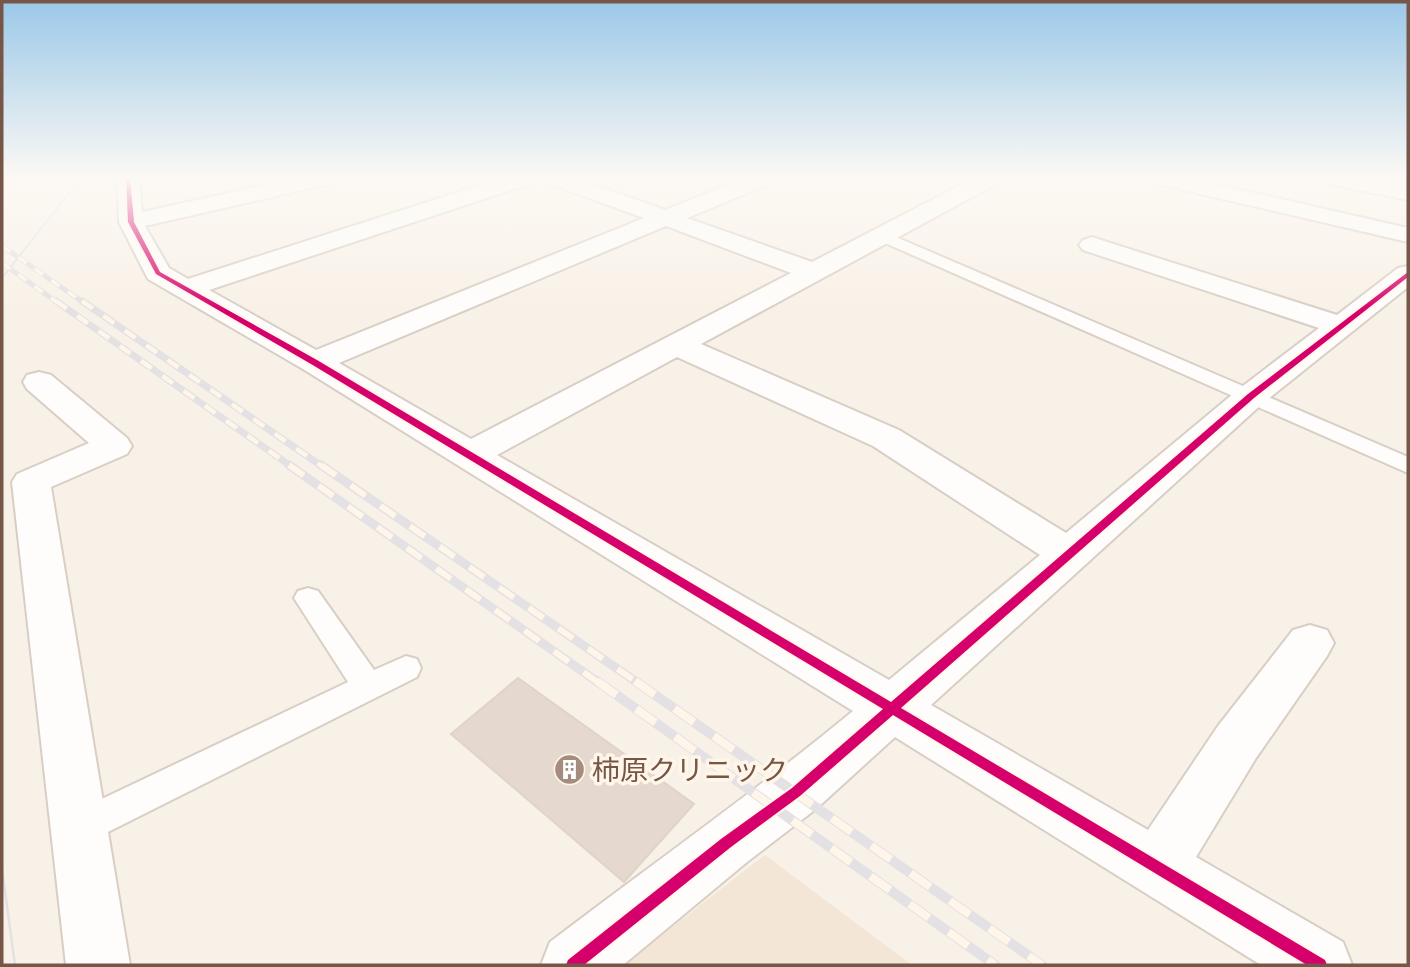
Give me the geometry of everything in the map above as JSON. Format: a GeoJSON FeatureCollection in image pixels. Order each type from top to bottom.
{"type":"FeatureCollection","features":[{"type":"Feature","properties":{"kind":"street"},"geometry":{"type":"LineString","coordinates":[[131,222],[158,273],[314,362],[1320,965]]}},
{"type":"Feature","properties":{"kind":"street"},"geometry":{"type":"LineString","coordinates":[[185,289],[389,222]]}},
{"type":"Feature","properties":{"kind":"street"},"geometry":{"type":"LineString","coordinates":[[314,362],[657,222]]}},
{"type":"Feature","properties":{"kind":"street"},"geometry":{"type":"LineString","coordinates":[[678,222],[814,272]]}},
{"type":"Feature","properties":{"kind":"street"},"geometry":{"type":"LineString","coordinates":[[469,455],[908,222]]}},
{"type":"Feature","properties":{"kind":"street"},"geometry":{"type":"LineString","coordinates":[[1352,222],[1408,235]]}},
{"type":"Feature","properties":{"kind":"street"},"geometry":{"type":"LineString","coordinates":[[1092,246],[1342,326]]}},
{"type":"Feature","properties":{"kind":"street"},"geometry":{"type":"LineString","coordinates":[[573,965],[726,843],[796,792],[1251,396],[1408,274]]}},
{"type":"Feature","properties":{"kind":"street"},"geometry":{"type":"LineString","coordinates":[[677,345],[886,439],[1069,554]]}},
{"type":"Feature","properties":{"kind":"street"},"geometry":{"type":"LineString","coordinates":[[39,382],[114,446],[31,482],[99,965]]}},
{"type":"Feature","properties":{"kind":"street"},"geometry":{"type":"LineString","coordinates":[[1157,867],[1237,743],[1310,643]]}},
{"type":"Feature","properties":{"kind":"lane"},"geometry":{"type":"LineString","coordinates":[[882,236],[1408,466]]}},
{"type":"Feature","properties":{"kind":"lane"},"geometry":{"type":"LineString","coordinates":[[308,598],[368,686]]}},
{"type":"Feature","properties":{"kind":"lane"},"geometry":{"type":"LineString","coordinates":[[79,828],[406,668]]}},
{"type":"Feature","properties":{"kind":"shaded area"},"geometry":{"type":"Polygon","coordinates":[[[765,855],[912,965],[623,965],[765,855]]]}},
{"type":"Feature","properties":{"kind":"building","name":"柿原クリニック"},"geometry":{"type":"Polygon","coordinates":[[[518,678],[694,804],[624,882],[451,734],[518,678]]]}},
{"type":"Feature","properties":{"kind":"tram line"},"geometry":{"type":"LineString","coordinates":[[2,278],[46,222]]}},
{"type":"Feature","properties":{"kind":"tram line"},"geometry":{"type":"LineString","coordinates":[[2,869],[15,965]]}},
{"type":"Feature","properties":{"kind":"railway"},"geometry":{"type":"LineString","coordinates":[[2,246],[84,303]]}},
{"type":"Feature","properties":{"kind":"railway"},"geometry":{"type":"LineString","coordinates":[[2,263],[58,303]]}},
{"type":"Feature","properties":{"kind":"railway"},"geometry":{"type":"LineString","coordinates":[[56,301],[292,467]]}},
{"type":"Feature","properties":{"kind":"railway"},"geometry":{"type":"LineString","coordinates":[[82,301],[323,467]]}},
{"type":"Feature","properties":{"kind":"railway"},"geometry":{"type":"LineString","coordinates":[[289,465],[599,683]]}},
{"type":"Feature","properties":{"kind":"railway"},"geometry":{"type":"LineString","coordinates":[[321,465],[638,683]]}},
{"type":"Feature","properties":{"kind":"railway"},"geometry":{"type":"LineString","coordinates":[[597,681],[995,965]]}},
{"type":"Feature","properties":{"kind":"railway"},"geometry":{"type":"LineString","coordinates":[[635,681],[1042,965]]}},
{"type":"Feature","properties":{"kind":"cycle path"},"geometry":{"type":"LineString","coordinates":[[131,222],[158,273],[314,362],[1320,965]]}},
{"type":"Feature","properties":{"kind":"cycle path"},"geometry":{"type":"LineString","coordinates":[[573,965],[726,843],[796,792],[1251,396],[1408,274]]}},
{"type":"Feature","properties":{"kind":"place","name":"柿原クリニック"},"geometry":{"type":"Point","coordinates":[569,769]}}]}
